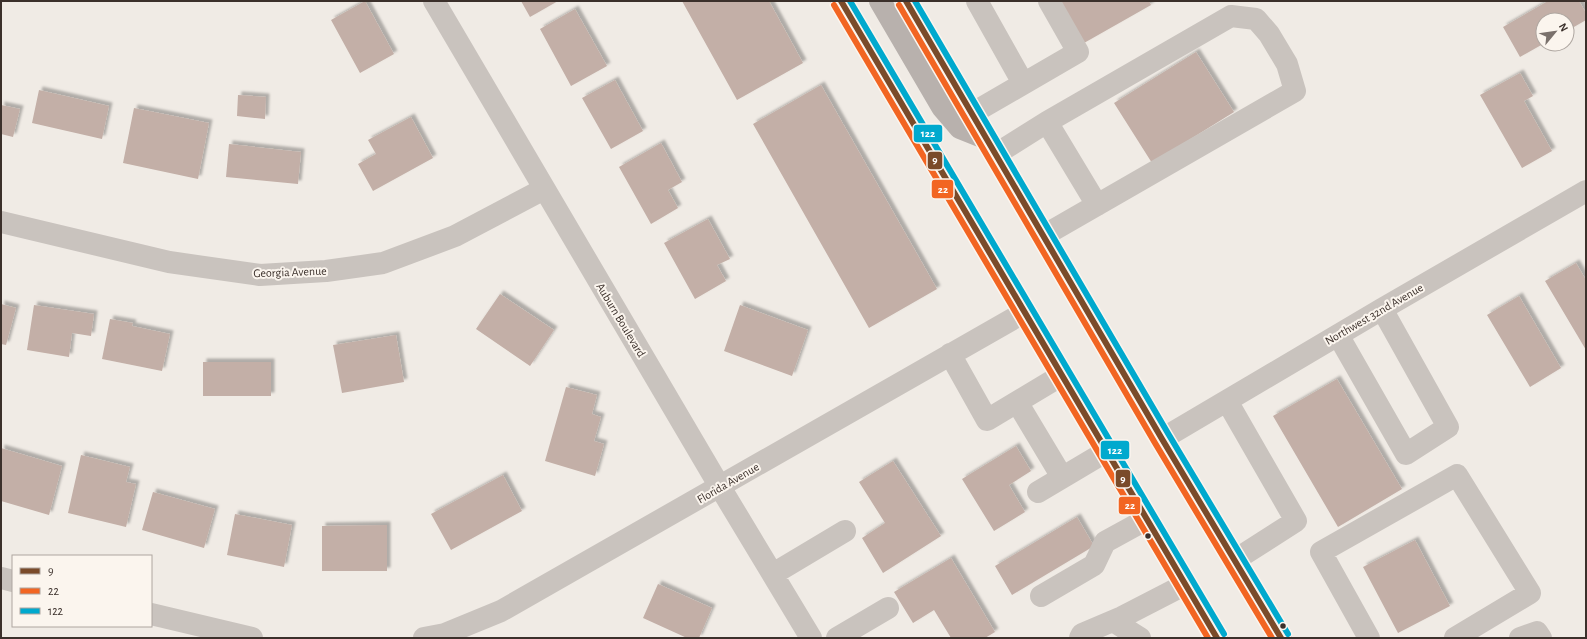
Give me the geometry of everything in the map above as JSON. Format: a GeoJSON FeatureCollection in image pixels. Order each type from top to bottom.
{"type":"FeatureCollection","features":[{"type":"Feature","properties":{"kind":"main road"},"geometry":{"type":"LineString","coordinates":[[841,1],[1217,638]]}},
{"type":"Feature","properties":{"kind":"main road"},"geometry":{"type":"LineString","coordinates":[[880,1],[942,107],[960,128],[991,146]]}},
{"type":"Feature","properties":{"kind":"main road"},"geometry":{"type":"LineString","coordinates":[[906,1],[1162,439],[1281,638]]}},
{"type":"Feature","properties":{"kind":"street","name":"Auburn Boulevard"},"geometry":{"type":"LineString","coordinates":[[434,1],[720,487],[811,638]]}},
{"type":"Feature","properties":{"kind":"street"},"geometry":{"type":"LineString","coordinates":[[977,1],[1023,84]]}},
{"type":"Feature","properties":{"kind":"street"},"geometry":{"type":"LineString","coordinates":[[971,114],[1078,52],[1049,1]]}},
{"type":"Feature","properties":{"kind":"street"},"geometry":{"type":"LineString","coordinates":[[991,146],[1047,122],[1231,16],[1256,19],[1269,34],[1287,64],[1295,91],[1043,236]]}},
{"type":"Feature","properties":{"kind":"street"},"geometry":{"type":"LineString","coordinates":[[1047,122],[1097,205]]}},
{"type":"Feature","properties":{"kind":"street","name":"Georgia Avenue"},"geometry":{"type":"LineString","coordinates":[[1,222],[169,262],[260,276],[326,271],[383,262],[455,236],[544,189]]}},
{"type":"Feature","properties":{"kind":"street","name":"Northwest 32nd Avenue"},"geometry":{"type":"LineString","coordinates":[[1162,439],[1586,191]]}},
{"type":"Feature","properties":{"kind":"street"},"geometry":{"type":"LineString","coordinates":[[1338,335],[1406,454],[1448,427],[1382,309]]}},
{"type":"Feature","properties":{"kind":"street","name":"Florida Avenue"},"geometry":{"type":"LineString","coordinates":[[424,638],[445,634],[501,611],[1025,312]]}},
{"type":"Feature","properties":{"kind":"street"},"geometry":{"type":"LineString","coordinates":[[950,354],[988,420],[1062,375]]}},
{"type":"Feature","properties":{"kind":"street"},"geometry":{"type":"LineString","coordinates":[[1227,401],[1296,521],[1235,560]]}},
{"type":"Feature","properties":{"kind":"street"},"geometry":{"type":"LineString","coordinates":[[1017,402],[1062,477]]}},
{"type":"Feature","properties":{"kind":"street"},"geometry":{"type":"LineString","coordinates":[[1038,492],[1107,450]]}},
{"type":"Feature","properties":{"kind":"street"},"geometry":{"type":"LineString","coordinates":[[1369,638],[1321,552],[1457,475],[1530,593],[1455,638]]}},
{"type":"Feature","properties":{"kind":"street"},"geometry":{"type":"LineString","coordinates":[[1041,596],[1094,565],[1105,542],[1147,519]]}},
{"type":"Feature","properties":{"kind":"street"},"geometry":{"type":"LineString","coordinates":[[773,574],[845,531]]}},
{"type":"Feature","properties":{"kind":"street"},"geometry":{"type":"LineString","coordinates":[[1,578],[12,581]]}},
{"type":"Feature","properties":{"kind":"street"},"geometry":{"type":"LineString","coordinates":[[1080,638],[1082,634],[1113,621],[1186,584]]}},
{"type":"Feature","properties":{"kind":"street"},"geometry":{"type":"LineString","coordinates":[[837,638],[888,608]]}},
{"type":"Feature","properties":{"kind":"street"},"geometry":{"type":"LineString","coordinates":[[152,614],[252,638]]}},
{"type":"Feature","properties":{"kind":"street"},"geometry":{"type":"LineString","coordinates":[[1113,621],[1140,638]]}},
{"type":"Feature","properties":{"kind":"street"},"geometry":{"type":"LineString","coordinates":[[1520,638],[1537,632],[1541,638]]}},
{"type":"Feature","properties":{"kind":"building"},"geometry":{"type":"Polygon","coordinates":[[[365,1],[394,54],[360,73],[331,20],[365,1]]]}},
{"type":"Feature","properties":{"kind":"building"},"geometry":{"type":"Polygon","coordinates":[[[521,1],[558,1],[530,17],[521,1]]]}},
{"type":"Feature","properties":{"kind":"building"},"geometry":{"type":"Polygon","coordinates":[[[682,1],[769,1],[803,63],[737,100],[682,1]]]}},
{"type":"Feature","properties":{"kind":"building"},"geometry":{"type":"Polygon","coordinates":[[[1060,1],[1149,1],[1151,5],[1084,43],[1060,1]]]}},
{"type":"Feature","properties":{"kind":"building"},"geometry":{"type":"Polygon","coordinates":[[[1548,1],[1579,1],[1586,13],[1586,20],[1575,26],[1575,12],[1535,12],[1535,49],[1520,57],[1503,27],[1548,1]]]}},
{"type":"Feature","properties":{"kind":"building"},"geometry":{"type":"Polygon","coordinates":[[[575,9],[607,66],[571,86],[540,29],[575,9]]]}},
{"type":"Feature","properties":{"kind":"building"},"geometry":{"type":"Polygon","coordinates":[[[1196,52],[1234,112],[1152,163],[1114,103],[1196,52]]]}},
{"type":"Feature","properties":{"kind":"building"},"geometry":{"type":"Polygon","coordinates":[[[1520,73],[1533,96],[1524,101],[1552,151],[1522,168],[1480,95],[1520,73]]]}},
{"type":"Feature","properties":{"kind":"building"},"geometry":{"type":"Polygon","coordinates":[[[615,80],[643,131],[611,149],[582,98],[615,80]]]}},
{"type":"Feature","properties":{"kind":"building"},"geometry":{"type":"Polygon","coordinates":[[[821,85],[937,289],[869,328],[753,124],[821,85]]]}},
{"type":"Feature","properties":{"kind":"building"},"geometry":{"type":"Polygon","coordinates":[[[39,90],[109,106],[102,139],[32,123],[39,90]]]}},
{"type":"Feature","properties":{"kind":"building"},"geometry":{"type":"Polygon","coordinates":[[[238,95],[266,97],[265,119],[237,116],[238,95]]]}},
{"type":"Feature","properties":{"kind":"building"},"geometry":{"type":"Polygon","coordinates":[[[1,105],[20,109],[13,137],[1,134],[1,105]]]}},
{"type":"Feature","properties":{"kind":"building"},"geometry":{"type":"Polygon","coordinates":[[[134,108],[209,123],[198,179],[123,163],[134,108]]]}},
{"type":"Feature","properties":{"kind":"building"},"geometry":{"type":"Polygon","coordinates":[[[411,117],[433,158],[373,191],[358,164],[376,154],[368,140],[411,117]]]}},
{"type":"Feature","properties":{"kind":"building"},"geometry":{"type":"Polygon","coordinates":[[[661,143],[682,182],[668,190],[678,208],[651,224],[619,167],[661,143]]]}},
{"type":"Feature","properties":{"kind":"building"},"geometry":{"type":"Polygon","coordinates":[[[229,144],[301,152],[298,184],[226,177],[229,144]]]}},
{"type":"Feature","properties":{"kind":"building"},"geometry":{"type":"Polygon","coordinates":[[[708,219],[730,259],[717,265],[726,281],[695,299],[664,243],[708,219]]]}},
{"type":"Feature","properties":{"kind":"building"},"geometry":{"type":"Polygon","coordinates":[[[1576,263],[1586,280],[1586,350],[1545,281],[1576,263]]]}},
{"type":"Feature","properties":{"kind":"building"},"geometry":{"type":"Polygon","coordinates":[[[500,294],[554,330],[530,366],[476,329],[500,294]]]}},
{"type":"Feature","properties":{"kind":"building"},"geometry":{"type":"Polygon","coordinates":[[[1519,296],[1561,368],[1530,387],[1487,315],[1519,296]]]}},
{"type":"Feature","properties":{"kind":"building"},"geometry":{"type":"Polygon","coordinates":[[[1,304],[16,308],[6,345],[1,344],[1,304]]]}},
{"type":"Feature","properties":{"kind":"building"},"geometry":{"type":"Polygon","coordinates":[[[34,305],[94,314],[91,336],[72,333],[69,357],[27,350],[34,305]]]}},
{"type":"Feature","properties":{"kind":"building"},"geometry":{"type":"Polygon","coordinates":[[[740,305],[808,330],[792,376],[724,351],[740,305]]]}},
{"type":"Feature","properties":{"kind":"building"},"geometry":{"type":"Polygon","coordinates":[[[110,319],[133,323],[132,326],[170,334],[162,371],[102,359],[110,319]]]}},
{"type":"Feature","properties":{"kind":"building"},"geometry":{"type":"Polygon","coordinates":[[[396,335],[404,382],[342,393],[333,345],[396,335]]]}},
{"type":"Feature","properties":{"kind":"building"},"geometry":{"type":"Polygon","coordinates":[[[203,362],[271,362],[271,396],[203,396],[203,362]]]}},
{"type":"Feature","properties":{"kind":"building"},"geometry":{"type":"Polygon","coordinates":[[[1337,379],[1402,489],[1338,527],[1273,416],[1337,379]]]}},
{"type":"Feature","properties":{"kind":"building"},"geometry":{"type":"Polygon","coordinates":[[[566,387],[597,395],[592,414],[601,417],[594,441],[604,444],[595,476],[545,461],[566,387]]]}},
{"type":"Feature","properties":{"kind":"building"},"geometry":{"type":"Polygon","coordinates":[[[1016,446],[1031,471],[1009,485],[1025,512],[994,531],[962,479],[1016,446]]]}},
{"type":"Feature","properties":{"kind":"building"},"geometry":{"type":"Polygon","coordinates":[[[1,448],[62,466],[49,515],[1,501],[1,448]]]}},
{"type":"Feature","properties":{"kind":"building"},"geometry":{"type":"Polygon","coordinates":[[[81,455],[130,467],[126,482],[136,484],[126,527],[68,513],[81,455]]]}},
{"type":"Feature","properties":{"kind":"building"},"geometry":{"type":"Polygon","coordinates":[[[893,461],[941,536],[883,573],[862,538],[885,523],[859,482],[893,461]]]}},
{"type":"Feature","properties":{"kind":"building"},"geometry":{"type":"Polygon","coordinates":[[[503,475],[522,511],[451,550],[431,514],[503,475]]]}},
{"type":"Feature","properties":{"kind":"building"},"geometry":{"type":"Polygon","coordinates":[[[153,492],[215,509],[204,548],[142,530],[153,492]]]}},
{"type":"Feature","properties":{"kind":"building"},"geometry":{"type":"Polygon","coordinates":[[[235,514],[292,525],[284,567],[227,555],[235,514]]]}},
{"type":"Feature","properties":{"kind":"building"},"geometry":{"type":"Polygon","coordinates":[[[1077,517],[1094,546],[1012,595],[995,566],[1077,517]]]}},
{"type":"Feature","properties":{"kind":"building"},"geometry":{"type":"Polygon","coordinates":[[[387,525],[387,571],[322,571],[322,526],[387,525]]]}},
{"type":"Feature","properties":{"kind":"building"},"geometry":{"type":"Polygon","coordinates":[[[1415,540],[1450,606],[1398,633],[1363,567],[1415,540]]]}},
{"type":"Feature","properties":{"kind":"building"},"geometry":{"type":"Polygon","coordinates":[[[951,558],[995,632],[985,638],[951,638],[934,610],[913,623],[894,592],[951,558]]]}},
{"type":"Feature","properties":{"kind":"building"},"geometry":{"type":"Polygon","coordinates":[[[658,584],[712,608],[699,638],[687,638],[643,618],[658,584]]]}},
{"type":"Feature","properties":{"kind":"transit line","name":"9"},"geometry":{"type":"LineString","coordinates":[[841,1],[1217,638]]}},
{"type":"Feature","properties":{"kind":"transit line","name":"122"},"geometry":{"type":"LineString","coordinates":[[850,1],[1224,634]]}},
{"type":"Feature","properties":{"kind":"transit line","name":"9"},"geometry":{"type":"LineString","coordinates":[[906,1],[1162,439],[1281,638]]}},
{"type":"Feature","properties":{"kind":"transit line","name":"122"},"geometry":{"type":"LineString","coordinates":[[915,1],[1169,435],[1288,634]]}},
{"type":"Feature","properties":{"kind":"transit line","name":"22"},"geometry":{"type":"LineString","coordinates":[[834,5],[1208,638]]}},
{"type":"Feature","properties":{"kind":"transit line","name":"22"},"geometry":{"type":"LineString","coordinates":[[899,5],[1155,443],[1272,638]]}}]}
